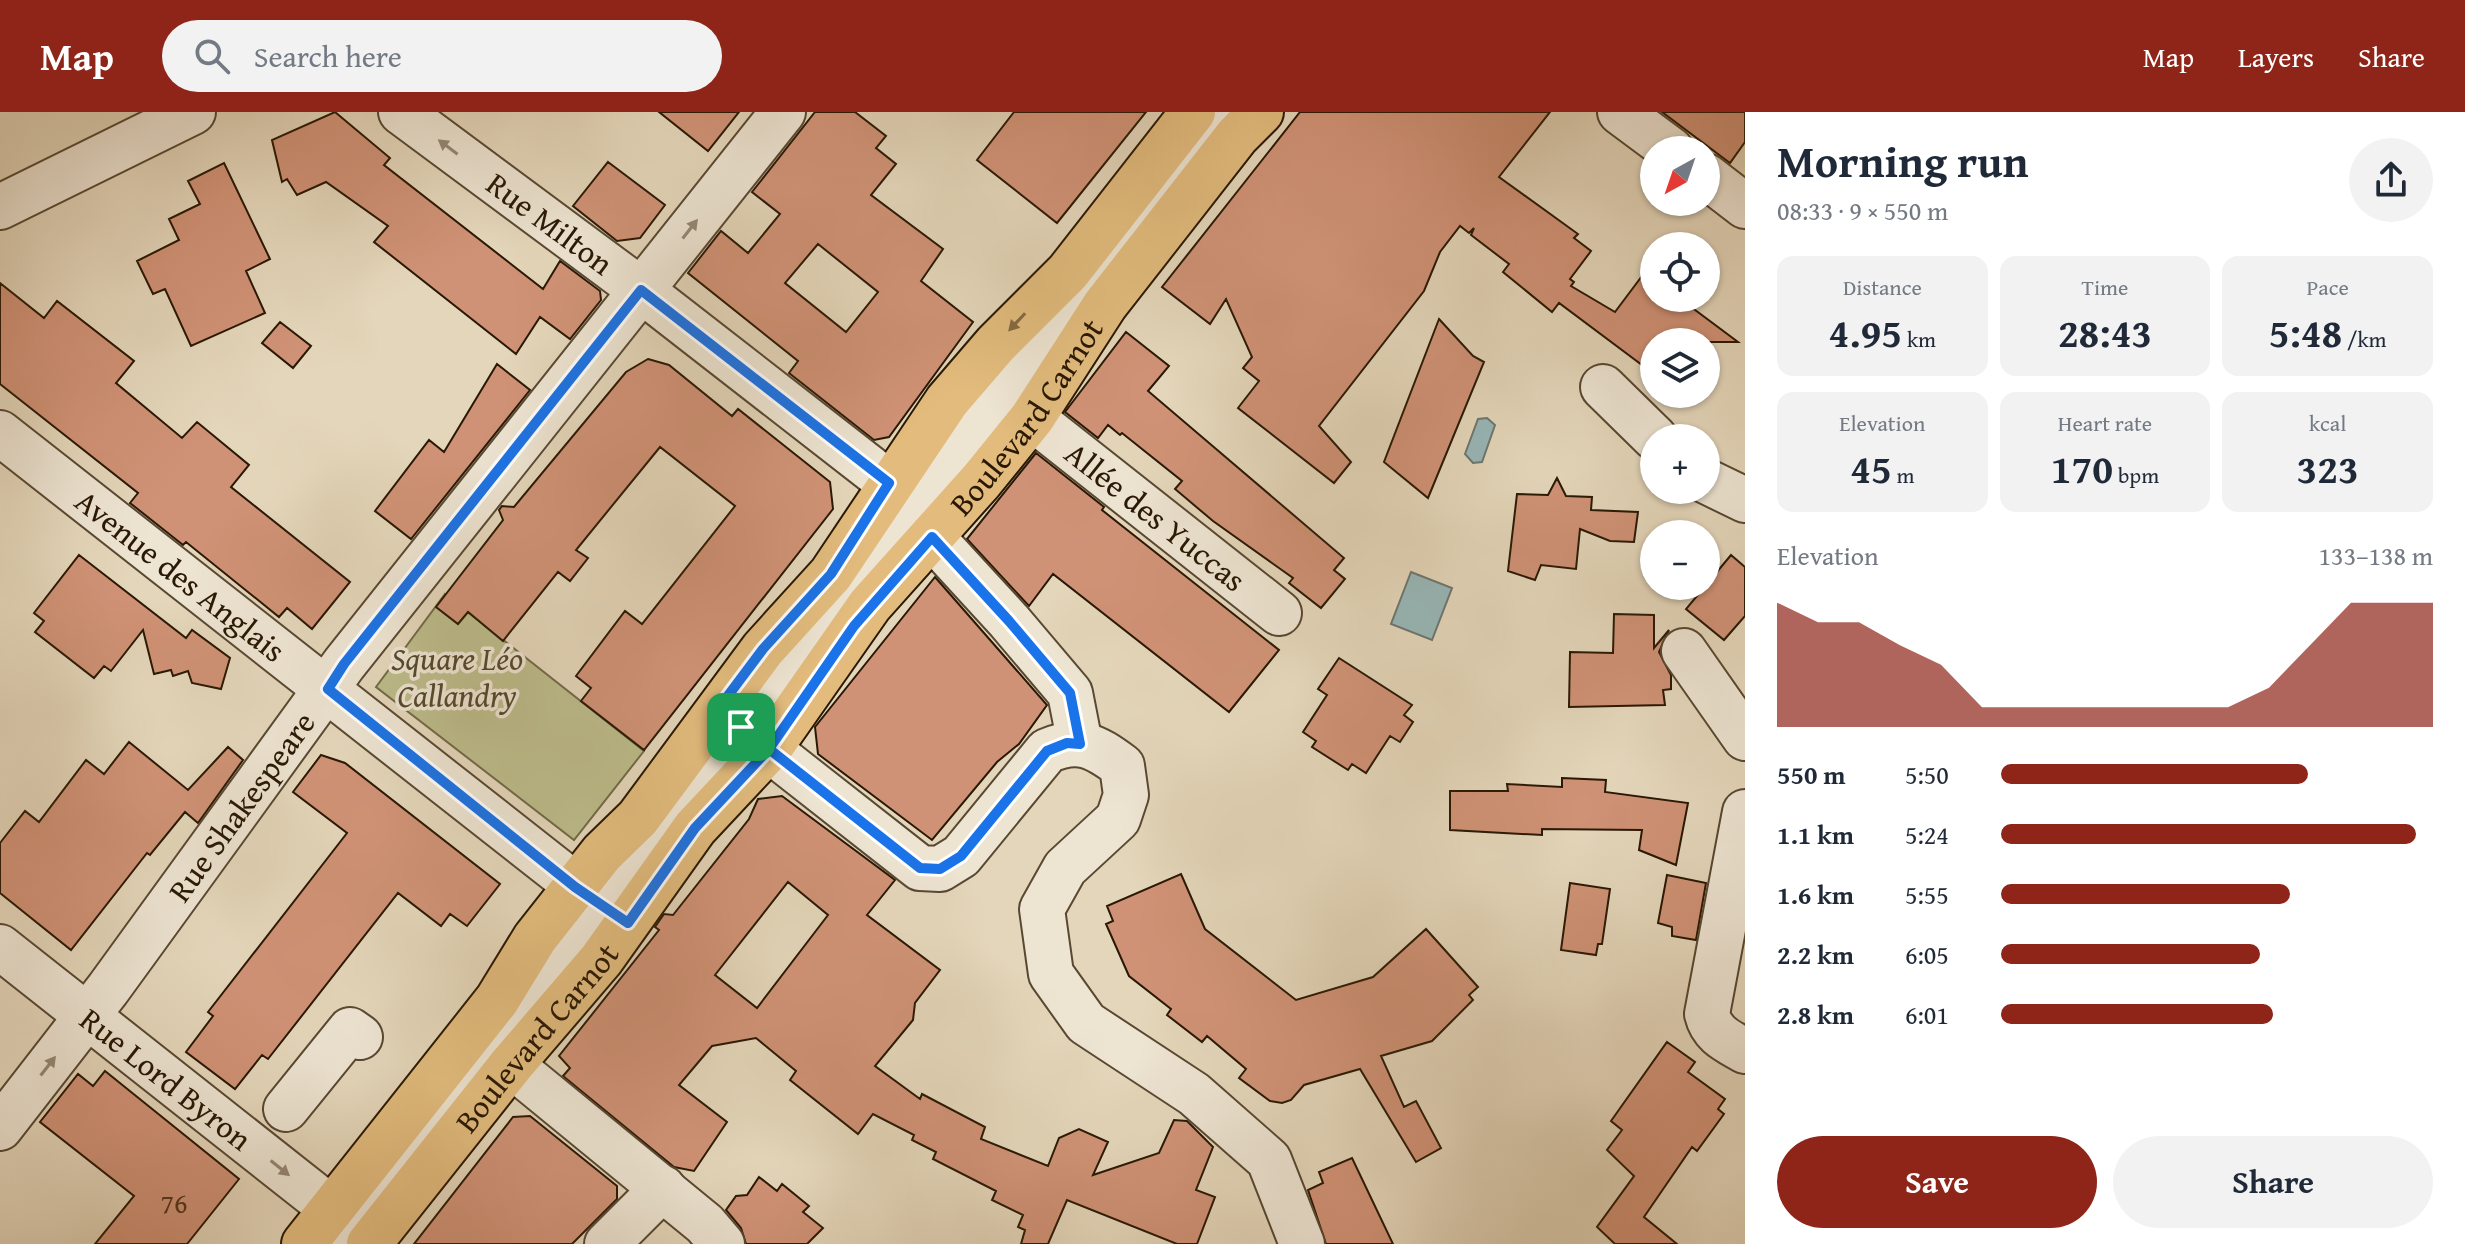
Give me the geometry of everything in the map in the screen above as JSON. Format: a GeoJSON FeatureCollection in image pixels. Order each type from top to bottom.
{"type":"FeatureCollection","features":[{"type":"Feature","properties":{"kind":"main road","name":"Boulevard Carnot"},"geometry":{"type":"LineString","coordinates":[[304,1244],[334,1226],[497,1000],[535,938],[601,905],[695,828],[743,728],[763,649],[831,574],[889,483],[970,373],[1068,272],[1193,112]]}},
{"type":"Feature","properties":{"kind":"main road","name":"Boulevard Carnot"},"geometry":{"type":"LineString","coordinates":[[369,1244],[511,1065],[601,905],[602,853],[743,728],[862,615],[932,537],[1032,418],[1105,305],[1237,136],[1261,112]]}},
{"type":"Feature","properties":{"kind":"street"},"geometry":{"type":"LineString","coordinates":[[0,207],[193,112]]}},
{"type":"Feature","properties":{"kind":"street","name":"Rue Milton"},"geometry":{"type":"LineString","coordinates":[[401,112],[641,290],[889,483]]}},
{"type":"Feature","properties":{"kind":"street","name":"Rue Shakespeare"},"geometry":{"type":"LineString","coordinates":[[0,1128],[88,1015],[344,664],[783,112]]}},
{"type":"Feature","properties":{"kind":"street"},"geometry":{"type":"LineString","coordinates":[[1226,112],[743,728],[920,868],[940,869],[961,856],[1047,751],[1067,743],[1094,745],[1122,766],[1126,795],[1118,819],[1065,868],[1042,909],[1051,974],[1086,1023],[1194,1094],[1269,1160],[1302,1244]]}},
{"type":"Feature","properties":{"kind":"street"},"geometry":{"type":"LineString","coordinates":[[1620,112],[1652,136]]}},
{"type":"Feature","properties":{"kind":"street"},"geometry":{"type":"LineString","coordinates":[[1720,187],[1745,206]]}},
{"type":"Feature","properties":{"kind":"street"},"geometry":{"type":"LineString","coordinates":[[1603,387],[1641,424]]}},
{"type":"Feature","properties":{"kind":"street","name":"Allée des Yuccas"},"geometry":{"type":"LineString","coordinates":[[1032,418],[1279,613]]}},
{"type":"Feature","properties":{"kind":"street","name":"Avenue des Anglais"},"geometry":{"type":"LineString","coordinates":[[0,433],[601,905]]}},
{"type":"Feature","properties":{"kind":"street"},"geometry":{"type":"LineString","coordinates":[[1720,488],[1745,500]]}},
{"type":"Feature","properties":{"kind":"street"},"geometry":{"type":"LineString","coordinates":[[932,537],[1070,693],[1080,744]]}},
{"type":"Feature","properties":{"kind":"street"},"geometry":{"type":"LineString","coordinates":[[1684,651],[1745,738]]}},
{"type":"Feature","properties":{"kind":"street"},"geometry":{"type":"LineString","coordinates":[[1745,812],[1707,1014],[1710,1027],[1717,1034],[1745,1051]]}},
{"type":"Feature","properties":{"kind":"street","name":"Rue Lord Byron"},"geometry":{"type":"LineString","coordinates":[[0,947],[88,1015],[334,1226]]}},
{"type":"Feature","properties":{"kind":"street"},"geometry":{"type":"LineString","coordinates":[[286,1109],[350,1030],[360,1037]]}},
{"type":"Feature","properties":{"kind":"street"},"geometry":{"type":"LineString","coordinates":[[511,1065],[663,1188],[705,1224],[722,1244]]}},
{"type":"Feature","properties":{"kind":"street"},"geometry":{"type":"LineString","coordinates":[[607,1244],[663,1188]]}},
{"type":"Feature","properties":{"kind":"green space","name":"Square Léo Callandry"},"geometry":{"type":"Polygon","coordinates":[[[445,594],[644,751],[574,840],[376,687],[445,594]]]}},
{"type":"Feature","properties":{"kind":"water"},"geometry":{"type":"Polygon","coordinates":[[[1487,418],[1495,425],[1482,462],[1473,463],[1465,454],[1478,419],[1487,418]]]}},
{"type":"Feature","properties":{"kind":"water"},"geometry":{"type":"Polygon","coordinates":[[[1411,572],[1452,588],[1432,640],[1391,624],[1411,572]]]}},
{"type":"Feature","properties":{"kind":"building"},"geometry":{"type":"Polygon","coordinates":[[[335,112],[390,158],[384,165],[543,289],[560,261],[600,291],[601,300],[570,339],[540,317],[516,354],[374,242],[388,226],[326,182],[297,195],[287,179],[282,182],[272,140],[335,112]]]}},
{"type":"Feature","properties":{"kind":"building"},"geometry":{"type":"Polygon","coordinates":[[[659,112],[739,112],[708,151],[659,112]]]}},
{"type":"Feature","properties":{"kind":"building"},"geometry":{"type":"Polygon","coordinates":[[[815,112],[855,112],[886,136],[876,148],[896,164],[871,195],[943,249],[921,281],[973,322],[889,437],[874,440],[789,373],[798,361],[688,273],[721,231],[748,253],[780,214],[752,192],[815,112]],[[818,244],[785,283],[846,332],[878,292],[818,244]]]}},
{"type":"Feature","properties":{"kind":"building"},"geometry":{"type":"Polygon","coordinates":[[[1014,112],[1146,112],[1057,223],[977,160],[1014,112]]]}},
{"type":"Feature","properties":{"kind":"building"},"geometry":{"type":"Polygon","coordinates":[[[1300,112],[1550,112],[1499,177],[1578,234],[1574,238],[1591,251],[1570,279],[1574,282],[1571,286],[1615,312],[1640,279],[1640,312],[1698,312],[1719,328],[1640,328],[1640,364],[1559,303],[1552,312],[1503,272],[1509,264],[1471,235],[1474,228],[1469,233],[1460,226],[1440,252],[1424,291],[1319,426],[1351,462],[1334,483],[1238,408],[1259,381],[1243,368],[1252,357],[1226,299],[1210,324],[1162,287],[1300,112]]]}},
{"type":"Feature","properties":{"kind":"building"},"geometry":{"type":"Polygon","coordinates":[[[1662,112],[1745,112],[1745,142],[1730,163],[1720,156],[1720,136],[1694,136],[1662,112]]]}},
{"type":"Feature","properties":{"kind":"building"},"geometry":{"type":"Polygon","coordinates":[[[608,162],[665,205],[640,238],[617,241],[573,206],[608,162]]]}},
{"type":"Feature","properties":{"kind":"building"},"geometry":{"type":"Polygon","coordinates":[[[224,163],[270,259],[246,271],[265,313],[191,346],[165,289],[153,294],[137,261],[179,240],[169,219],[200,204],[188,181],[224,163]]]}},
{"type":"Feature","properties":{"kind":"building"},"geometry":{"type":"Polygon","coordinates":[[[0,283],[44,318],[57,301],[134,361],[116,383],[182,438],[197,422],[249,465],[231,487],[350,582],[312,629],[287,608],[279,617],[186,542],[183,545],[130,503],[138,493],[0,384],[0,283]]]}},
{"type":"Feature","properties":{"kind":"building"},"geometry":{"type":"Polygon","coordinates":[[[1439,319],[1473,356],[1484,362],[1428,498],[1384,462],[1439,319]]]}},
{"type":"Feature","properties":{"kind":"building"},"geometry":{"type":"Polygon","coordinates":[[[280,322],[311,346],[293,368],[262,343],[280,322]]]}},
{"type":"Feature","properties":{"kind":"building"},"geometry":{"type":"Polygon","coordinates":[[[1720,329],[1738,342],[1720,342],[1720,329]]]}},
{"type":"Feature","properties":{"kind":"building"},"geometry":{"type":"Polygon","coordinates":[[[1126,332],[1169,366],[1148,391],[1344,558],[1334,570],[1345,579],[1321,608],[1289,583],[1293,578],[1213,521],[1175,489],[1182,481],[1122,433],[1120,435],[1108,425],[1098,438],[1065,412],[1126,332]]]}},
{"type":"Feature","properties":{"kind":"building"},"geometry":{"type":"Polygon","coordinates":[[[648,359],[669,365],[732,416],[738,409],[830,482],[833,509],[644,750],[581,701],[591,688],[576,676],[625,611],[642,624],[735,506],[660,447],[576,550],[588,558],[570,581],[558,572],[503,641],[468,612],[458,624],[436,607],[503,520],[499,510],[502,506],[514,507],[626,372],[648,359]]]}},
{"type":"Feature","properties":{"kind":"building"},"geometry":{"type":"Polygon","coordinates":[[[497,364],[530,390],[411,539],[375,511],[429,440],[444,452],[497,364]]]}},
{"type":"Feature","properties":{"kind":"building"},"geometry":{"type":"Polygon","coordinates":[[[1036,453],[1104,507],[1102,510],[1279,650],[1229,712],[1053,574],[1029,606],[967,539],[1036,453]]]}},
{"type":"Feature","properties":{"kind":"building"},"geometry":{"type":"Polygon","coordinates":[[[1557,478],[1566,496],[1592,497],[1591,510],[1638,512],[1634,542],[1610,541],[1580,529],[1576,569],[1541,565],[1535,580],[1508,571],[1517,494],[1548,495],[1557,478]]]}},
{"type":"Feature","properties":{"kind":"building"},"geometry":{"type":"Polygon","coordinates":[[[79,555],[186,638],[192,630],[230,658],[221,689],[192,683],[188,671],[173,676],[171,670],[154,674],[143,630],[111,671],[104,666],[94,678],[35,632],[44,621],[34,613],[79,555]]]}},
{"type":"Feature","properties":{"kind":"building"},"geometry":{"type":"Polygon","coordinates":[[[1731,555],[1745,567],[1745,616],[1724,640],[1686,609],[1694,600],[1720,600],[1720,568],[1731,555]]]}},
{"type":"Feature","properties":{"kind":"building"},"geometry":{"type":"Polygon","coordinates":[[[935,577],[1047,705],[1019,744],[997,762],[932,840],[818,754],[815,727],[935,577]]]}},
{"type":"Feature","properties":{"kind":"building"},"geometry":{"type":"Polygon","coordinates":[[[1614,614],[1654,615],[1654,648],[1669,630],[1659,652],[1671,675],[1671,689],[1663,690],[1665,705],[1569,707],[1570,652],[1613,653],[1614,614]]]}},
{"type":"Feature","properties":{"kind":"building"},"geometry":{"type":"Polygon","coordinates":[[[1339,658],[1412,705],[1404,715],[1413,722],[1400,742],[1390,736],[1366,773],[1352,764],[1348,770],[1312,747],[1316,741],[1303,732],[1327,695],[1318,689],[1339,658]]]}},
{"type":"Feature","properties":{"kind":"building"},"geometry":{"type":"Polygon","coordinates":[[[129,742],[188,790],[228,747],[243,760],[198,823],[185,812],[150,855],[147,853],[71,950],[0,893],[0,843],[25,811],[39,822],[86,760],[104,774],[129,742]]]}},
{"type":"Feature","properties":{"kind":"building"},"geometry":{"type":"Polygon","coordinates":[[[321,755],[345,763],[500,884],[467,926],[450,914],[441,926],[398,893],[268,1059],[262,1055],[235,1089],[186,1052],[213,1016],[208,1012],[347,833],[293,792],[321,755]]]}},
{"type":"Feature","properties":{"kind":"building"},"geometry":{"type":"Polygon","coordinates":[[[1562,778],[1606,780],[1605,792],[1688,803],[1676,865],[1639,850],[1642,830],[1542,829],[1542,835],[1450,830],[1450,791],[1508,791],[1507,784],[1562,787],[1562,778]]]}},
{"type":"Feature","properties":{"kind":"building"},"geometry":{"type":"Polygon","coordinates":[[[782,796],[895,880],[867,915],[940,970],[915,1003],[913,1020],[875,1066],[920,1099],[922,1094],[985,1127],[981,1139],[1048,1166],[1059,1138],[1079,1129],[1108,1142],[1093,1175],[1159,1153],[1174,1120],[1187,1121],[1213,1147],[1196,1190],[1215,1197],[1197,1244],[1177,1244],[1067,1200],[1048,1244],[1021,1244],[1025,1230],[1018,1227],[1023,1215],[992,1200],[996,1191],[933,1159],[936,1152],[912,1140],[914,1135],[873,1114],[858,1134],[790,1080],[796,1071],[756,1038],[712,1046],[679,1085],[727,1122],[694,1171],[674,1167],[563,1076],[570,1068],[559,1056],[659,930],[655,927],[664,914],[673,915],[749,819],[758,799],[782,796]],[[788,882],[715,975],[757,1008],[828,915],[788,882]]]}},
{"type":"Feature","properties":{"kind":"building"},"geometry":{"type":"Polygon","coordinates":[[[1181,874],[1205,929],[1296,1000],[1373,977],[1426,929],[1478,987],[1469,995],[1473,1000],[1432,1041],[1381,1056],[1404,1107],[1416,1101],[1441,1148],[1416,1162],[1360,1069],[1304,1085],[1291,1100],[1282,1103],[1270,1101],[1239,1078],[1246,1069],[1207,1036],[1202,1042],[1167,1015],[1171,1009],[1129,976],[1106,924],[1113,921],[1107,906],[1181,874]]]}},
{"type":"Feature","properties":{"kind":"building"},"geometry":{"type":"Polygon","coordinates":[[[1667,875],[1706,883],[1696,940],[1672,936],[1672,927],[1658,923],[1667,875]]]}},
{"type":"Feature","properties":{"kind":"building"},"geometry":{"type":"Polygon","coordinates":[[[1570,883],[1610,889],[1602,944],[1598,944],[1596,955],[1561,950],[1570,883]]]}},
{"type":"Feature","properties":{"kind":"building"},"geometry":{"type":"Polygon","coordinates":[[[1667,1042],[1695,1062],[1688,1072],[1725,1099],[1718,1109],[1724,1114],[1697,1151],[1692,1147],[1644,1217],[1677,1244],[1615,1244],[1597,1227],[1634,1176],[1607,1150],[1622,1130],[1611,1121],[1667,1042]]]}},
{"type":"Feature","properties":{"kind":"building"},"geometry":{"type":"Polygon","coordinates":[[[105,1071],[239,1179],[187,1244],[95,1244],[134,1196],[40,1122],[78,1074],[93,1086],[105,1071]]]}},
{"type":"Feature","properties":{"kind":"building"},"geometry":{"type":"Polygon","coordinates":[[[530,1116],[617,1186],[617,1199],[572,1244],[414,1244],[513,1117],[530,1116]]]}},
{"type":"Feature","properties":{"kind":"building"},"geometry":{"type":"Polygon","coordinates":[[[1352,1158],[1393,1244],[1326,1244],[1308,1190],[1323,1183],[1319,1172],[1352,1158]]]}},
{"type":"Feature","properties":{"kind":"building"},"geometry":{"type":"Polygon","coordinates":[[[759,1177],[777,1191],[782,1184],[809,1206],[803,1212],[823,1228],[807,1244],[746,1244],[741,1228],[726,1210],[736,1196],[747,1195],[759,1177]]]}},
{"type":"Feature","properties":{"kind":"route"},"geometry":{"type":"LineString","coordinates":[[741,727],[718,709],[763,649],[831,574],[889,483],[641,290],[344,664],[328,689],[575,887],[628,923],[695,828],[769,749],[920,868],[940,869],[961,856],[1047,751],[1067,743],[1080,744],[1070,693],[932,537],[870,605],[769,749],[741,727]]}}]}
